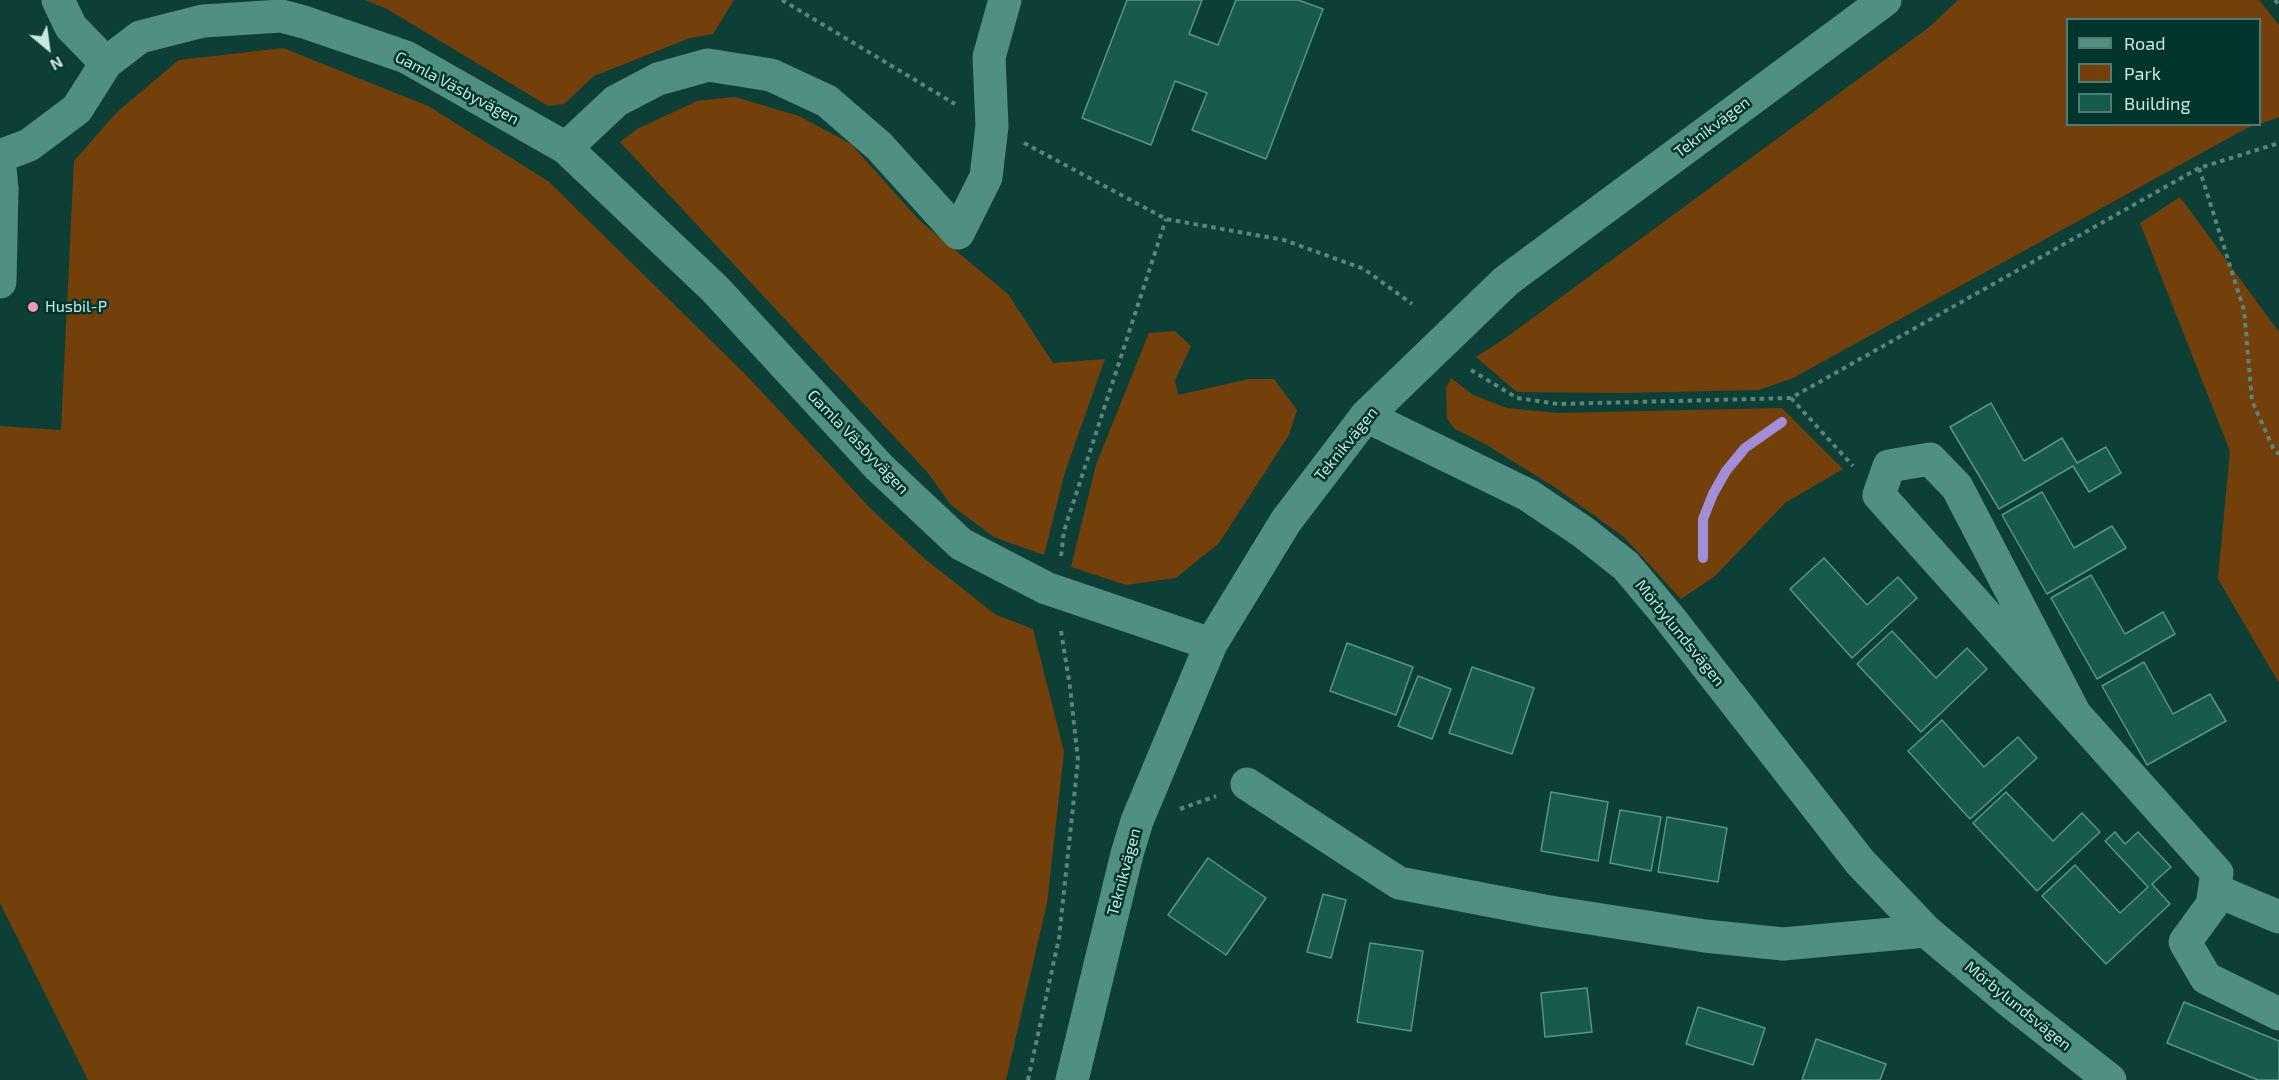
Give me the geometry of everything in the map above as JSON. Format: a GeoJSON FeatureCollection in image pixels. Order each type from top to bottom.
{"type":"FeatureCollection","features":[{"type":"Feature","properties":{"kind":"street"},"geometry":{"type":"LineString","coordinates":[[58,0],[71,27],[106,63]]}},
{"type":"Feature","properties":{"kind":"street"},"geometry":{"type":"LineString","coordinates":[[566,148],[616,101],[658,79],[708,65],[771,75],[827,101],[879,146],[958,233],[986,177],[992,126],[989,57],[1005,0]]}},
{"type":"Feature","properties":{"kind":"street","name":"Teknikvägen"},"geometry":{"type":"LineString","coordinates":[[1072,1080],[1137,821],[1210,644],[1286,521],[1366,416],[1506,280],[1885,0]]}},
{"type":"Feature","properties":{"kind":"street","name":"Gamla Väsbyvägen"},"geometry":{"type":"LineString","coordinates":[[0,156],[28,145],[77,109],[106,63],[140,37],[202,21],[281,16],[405,57],[566,148],[715,289],[879,467],[962,544],[1046,588],[1210,644]]}},
{"type":"Feature","properties":{"kind":"street"},"geometry":{"type":"LineString","coordinates":[[0,168],[2,189],[0,282]]}},
{"type":"Feature","properties":{"kind":"street","name":"Mörbylundsvägen"},"geometry":{"type":"LineString","coordinates":[[1366,416],[1528,495],[1583,532],[1626,566],[1676,626],[1860,862],[1926,931],[2012,1003],[2110,1080]]}},
{"type":"Feature","properties":{"kind":"street"},"geometry":{"type":"LineString","coordinates":[[2075,714],[1957,487],[1930,459],[1889,466],[1879,495],[2217,873],[2212,905],[2185,942],[2206,978],[2279,1014]]}},
{"type":"Feature","properties":{"kind":"street"},"geometry":{"type":"LineString","coordinates":[[1247,784],[1399,883],[1544,910],[1705,936],[1784,944],[1926,931]]}},
{"type":"Feature","properties":{"kind":"street"},"geometry":{"type":"LineString","coordinates":[[2215,890],[2279,917]]}},
{"type":"Feature","properties":{"kind":"path"},"geometry":{"type":"LineString","coordinates":[[782,0],[992,126],[1166,219],[1284,240],[1364,269],[1412,304]]}},
{"type":"Feature","properties":{"kind":"path"},"geometry":{"type":"LineString","coordinates":[[2275,0],[2279,5]]}},
{"type":"Feature","properties":{"kind":"path"},"geometry":{"type":"LineString","coordinates":[[1471,370],[1517,398],[1558,404],[1791,398],[2199,168],[2279,143]]}},
{"type":"Feature","properties":{"kind":"path"},"geometry":{"type":"LineString","coordinates":[[2199,168],[2244,310],[2252,401],[2274,450],[2279,454]]}},
{"type":"Feature","properties":{"kind":"path"},"geometry":{"type":"LineString","coordinates":[[1060,566],[1065,531],[1166,219]]}},
{"type":"Feature","properties":{"kind":"path"},"geometry":{"type":"LineString","coordinates":[[1791,398],[1879,495]]}},
{"type":"Feature","properties":{"kind":"path"},"geometry":{"type":"LineString","coordinates":[[1028,1080],[1059,938],[1078,760],[1061,631]]}},
{"type":"Feature","properties":{"kind":"path"},"geometry":{"type":"LineString","coordinates":[[1137,821],[1183,808],[1247,784]]}},
{"type":"Feature","properties":{"kind":"green space"},"geometry":{"type":"Polygon","coordinates":[[[365,0],[734,0],[713,34],[690,38],[594,76],[564,104],[548,106],[387,9],[365,0]]]}},
{"type":"Feature","properties":{"kind":"green space"},"geometry":{"type":"Polygon","coordinates":[[[1958,0],[2259,0],[2279,25],[2279,117],[2261,124],[2261,18],[2066,18],[2066,126],[2254,126],[1793,378],[1759,390],[1624,393],[1517,392],[1476,357],[1504,339],[1928,28],[1958,0]]]}},
{"type":"Feature","properties":{"kind":"green space"},"geometry":{"type":"Polygon","coordinates":[[[283,48],[428,106],[548,181],[746,375],[872,510],[925,559],[996,615],[1033,629],[1064,752],[1047,903],[1006,1080],[88,1080],[0,903],[0,426],[61,430],[74,161],[117,112],[179,60],[283,48]]]}},
{"type":"Feature","properties":{"kind":"green space"},"geometry":{"type":"Polygon","coordinates":[[[735,97],[799,116],[851,144],[920,221],[1008,294],[1053,363],[1105,359],[1065,472],[1044,555],[994,537],[951,505],[928,473],[620,142],[637,129],[697,101],[735,97]]]}},
{"type":"Feature","properties":{"kind":"green space"},"geometry":{"type":"Polygon","coordinates":[[[2180,197],[2279,332],[2279,683],[2218,579],[2230,451],[2140,223],[2180,197]]]}},
{"type":"Feature","properties":{"kind":"green space"},"geometry":{"type":"Polygon","coordinates":[[[1175,331],[1191,346],[1175,380],[1178,395],[1249,379],[1274,379],[1297,410],[1289,435],[1219,543],[1176,578],[1126,585],[1071,567],[1096,465],[1149,333],[1175,331]]]}},
{"type":"Feature","properties":{"kind":"green space"},"geometry":{"type":"Polygon","coordinates":[[[1451,378],[1473,395],[1507,408],[1557,413],[1782,408],[1843,469],[1785,503],[1715,576],[1681,599],[1624,537],[1556,488],[1485,444],[1455,429],[1447,419],[1446,388],[1451,378]]]}},
{"type":"Feature","properties":{"kind":"building"},"geometry":{"type":"Polygon","coordinates":[[[1127,0],[1202,0],[1189,34],[1218,45],[1236,0],[1298,0],[1323,9],[1266,159],[1192,130],[1207,93],[1175,81],[1151,145],[1082,118],[1127,0]]]}},
{"type":"Feature","properties":{"kind":"building"},"geometry":{"type":"Polygon","coordinates":[[[1991,403],[2024,461],[2062,438],[2077,463],[2106,447],[2121,473],[2089,492],[2073,466],[1999,509],[1950,427],[1991,403]]]}},
{"type":"Feature","properties":{"kind":"building"},"geometry":{"type":"Polygon","coordinates":[[[2042,492],[2074,548],[2112,526],[2126,548],[2047,594],[2002,515],[2042,492]]]}},
{"type":"Feature","properties":{"kind":"building"},"geometry":{"type":"Polygon","coordinates":[[[1824,558],[1867,605],[1898,577],[1917,598],[1852,658],[1790,589],[1824,558]]]}},
{"type":"Feature","properties":{"kind":"building"},"geometry":{"type":"Polygon","coordinates":[[[2091,575],[2125,634],[2163,612],[2175,634],[2097,679],[2051,598],[2091,575]]]}},
{"type":"Feature","properties":{"kind":"building"},"geometry":{"type":"Polygon","coordinates":[[[1892,631],[1936,678],[1967,648],[1987,669],[1921,732],[1857,664],[1892,631]]]}},
{"type":"Feature","properties":{"kind":"building"},"geometry":{"type":"Polygon","coordinates":[[[1347,643],[1413,667],[1396,715],[1330,691],[1347,643]]]}},
{"type":"Feature","properties":{"kind":"building"},"geometry":{"type":"Polygon","coordinates":[[[2144,662],[2173,714],[2210,694],[2226,721],[2147,765],[2102,686],[2144,662]]]}},
{"type":"Feature","properties":{"kind":"building"},"geometry":{"type":"Polygon","coordinates":[[[1472,667],[1534,688],[1512,754],[1449,733],[1472,667]]]}},
{"type":"Feature","properties":{"kind":"building"},"geometry":{"type":"Polygon","coordinates":[[[1418,676],[1451,689],[1432,739],[1398,726],[1418,676]]]}},
{"type":"Feature","properties":{"kind":"building"},"geometry":{"type":"Polygon","coordinates":[[[1942,720],[1984,767],[2018,737],[2037,758],[1970,819],[1908,751],[1942,720]]]}},
{"type":"Feature","properties":{"kind":"building"},"geometry":{"type":"Polygon","coordinates":[[[1551,792],[1608,802],[1598,861],[1541,851],[1551,792]]]}},
{"type":"Feature","properties":{"kind":"building"},"geometry":{"type":"Polygon","coordinates":[[[2006,792],[2053,841],[2082,813],[2100,832],[2037,891],[1973,823],[2006,792]]]}},
{"type":"Feature","properties":{"kind":"building"},"geometry":{"type":"Polygon","coordinates":[[[1620,810],[1661,817],[1651,871],[1610,863],[1620,810]]]}},
{"type":"Feature","properties":{"kind":"building"},"geometry":{"type":"Polygon","coordinates":[[[1667,817],[1727,828],[1718,882],[1658,872],[1667,817]]]}},
{"type":"Feature","properties":{"kind":"building"},"geometry":{"type":"Polygon","coordinates":[[[2115,832],[2125,844],[2138,832],[2171,867],[2152,884],[2170,904],[2106,964],[2042,896],[2075,865],[2120,913],[2148,887],[2105,841],[2115,832]]]}},
{"type":"Feature","properties":{"kind":"building"},"geometry":{"type":"Polygon","coordinates":[[[1208,858],[1266,898],[1226,955],[1168,915],[1208,858]]]}},
{"type":"Feature","properties":{"kind":"building"},"geometry":{"type":"Polygon","coordinates":[[[1323,894],[1346,900],[1331,958],[1307,952],[1323,894]]]}},
{"type":"Feature","properties":{"kind":"building"},"geometry":{"type":"Polygon","coordinates":[[[1370,943],[1423,951],[1411,1031],[1357,1022],[1370,943]]]}},
{"type":"Feature","properties":{"kind":"building"},"geometry":{"type":"Polygon","coordinates":[[[1587,988],[1592,1032],[1545,1037],[1541,993],[1587,988]]]}},
{"type":"Feature","properties":{"kind":"building"},"geometry":{"type":"Polygon","coordinates":[[[2184,1002],[2279,1041],[2279,1080],[2258,1080],[2167,1043],[2184,1002]]]}},
{"type":"Feature","properties":{"kind":"building"},"geometry":{"type":"Polygon","coordinates":[[[1698,1007],[1765,1028],[1753,1065],[1686,1044],[1698,1007]]]}},
{"type":"Feature","properties":{"kind":"building"},"geometry":{"type":"Polygon","coordinates":[[[1816,1039],[1886,1064],[1880,1080],[1802,1080],[1816,1039]]]}},
{"type":"Feature","properties":{"kind":"waterway"},"geometry":{"type":"LineString","coordinates":[[1703,558],[1703,519],[1726,471],[1745,448],[1782,422]]}},
{"type":"Feature","properties":{"kind":"place","name":"Husbil-P"},"geometry":{"type":"Point","coordinates":[33,307]}}]}
